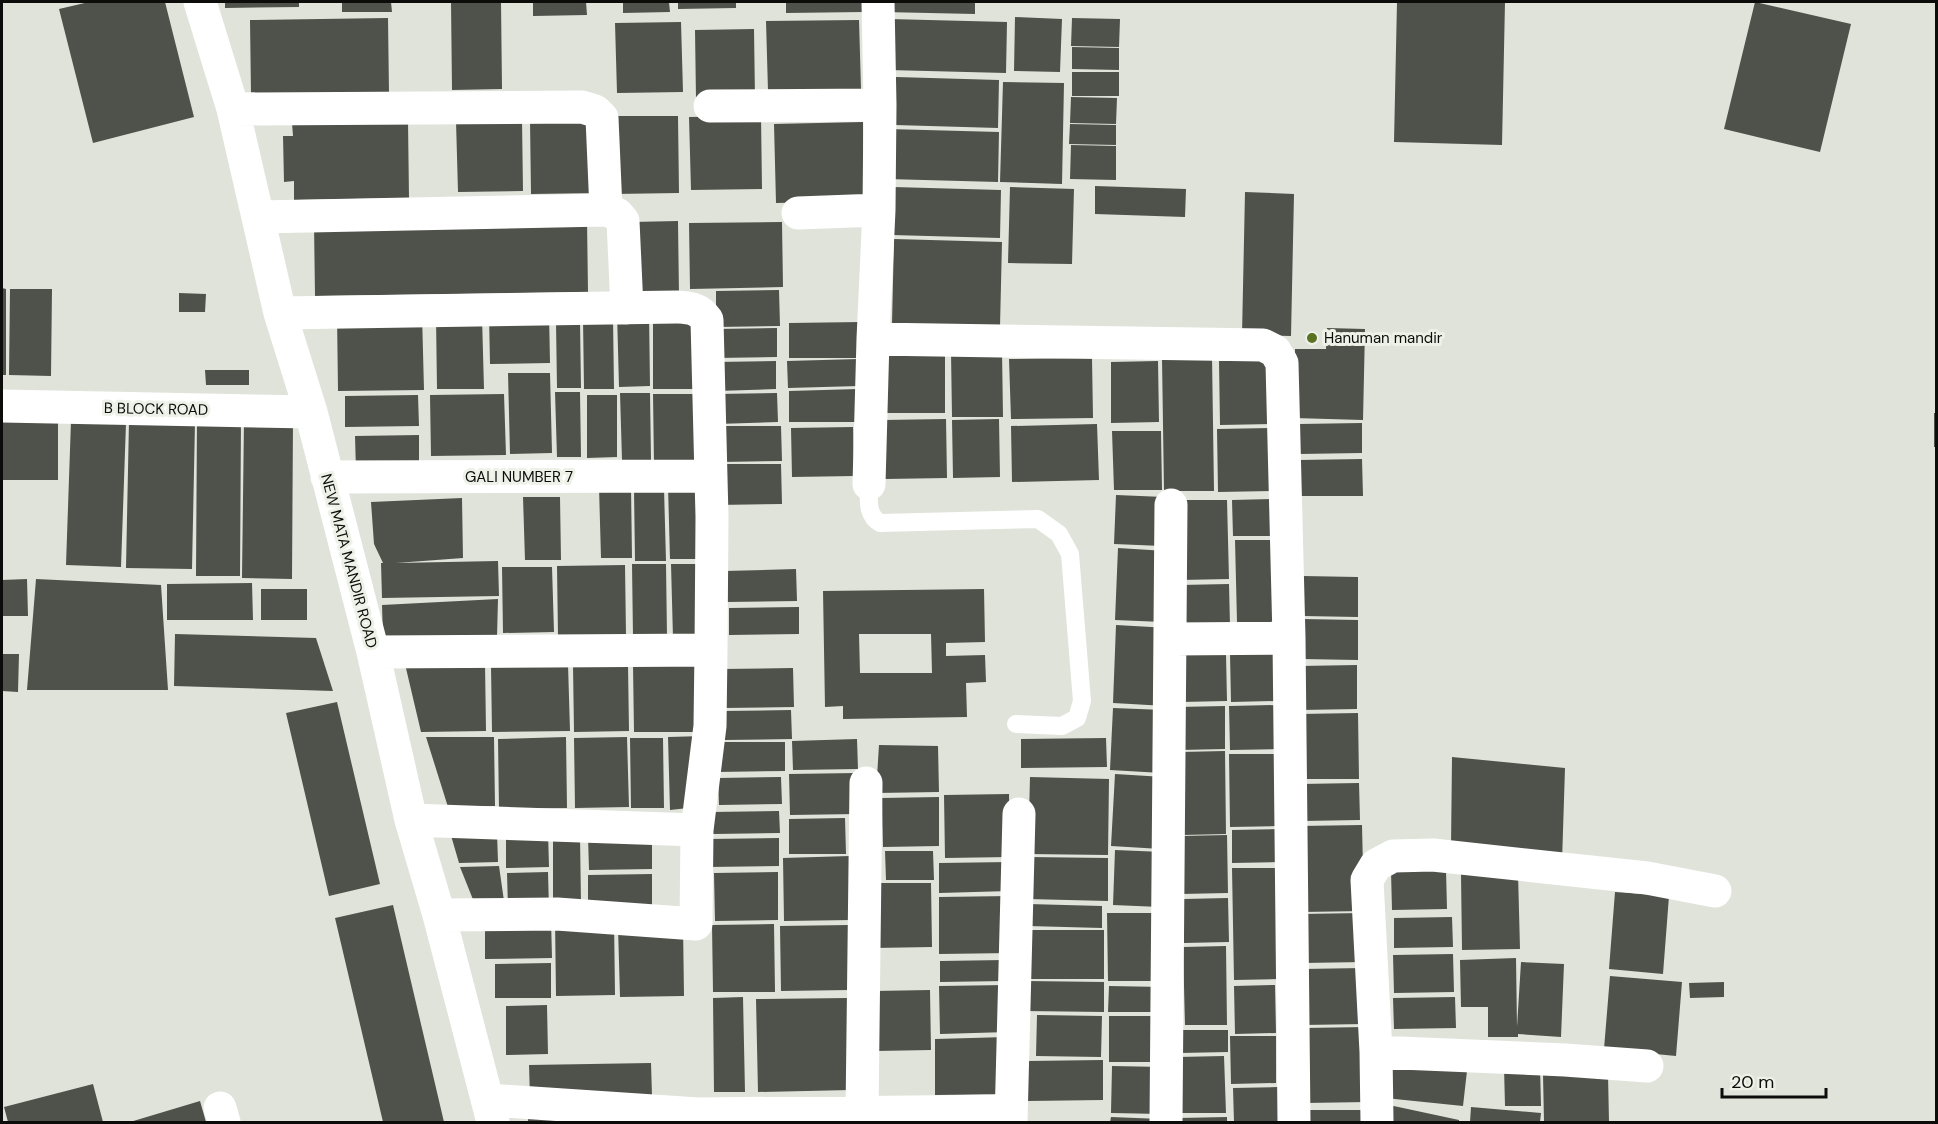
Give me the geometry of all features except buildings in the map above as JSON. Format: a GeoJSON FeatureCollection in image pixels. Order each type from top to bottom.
{"type":"FeatureCollection","features":[{"type":"Feature","properties":{"kind":"street","name":"NEW MATA MANDIR ROAD"},"geometry":{"type":"LineString","coordinates":[[200,2],[233,109],[280,313],[311,412],[374,652],[411,820],[439,915],[490,1111]]}},
{"type":"Feature","properties":{"kind":"street"},"geometry":{"type":"LineString","coordinates":[[869,484],[879,210],[878,2]]}},
{"type":"Feature","properties":{"kind":"street"},"geometry":{"type":"LineString","coordinates":[[710,106],[880,105]]}},
{"type":"Feature","properties":{"kind":"street"},"geometry":{"type":"LineString","coordinates":[[233,109],[582,107],[595,111],[602,118],[606,210]]}},
{"type":"Feature","properties":{"kind":"street"},"geometry":{"type":"LineString","coordinates":[[259,217],[606,210],[617,214],[623,221],[627,308]]}},
{"type":"Feature","properties":{"kind":"street"},"geometry":{"type":"LineString","coordinates":[[798,213],[879,210]]}},
{"type":"Feature","properties":{"kind":"street"},"geometry":{"type":"LineString","coordinates":[[280,313],[677,307],[702,312],[707,320],[711,476],[710,726],[697,830],[696,924],[557,914],[439,915]]}},
{"type":"Feature","properties":{"kind":"street"},"geometry":{"type":"LineString","coordinates":[[873,339],[1263,345],[1275,351],[1282,363],[1289,638],[1294,1122]]}},
{"type":"Feature","properties":{"kind":"street","name":"B BLOCK ROAD"},"geometry":{"type":"LineString","coordinates":[[2,406],[311,412]]}},
{"type":"Feature","properties":{"kind":"street","name":"GALI NUMBER 7"},"geometry":{"type":"LineString","coordinates":[[327,477],[711,476]]}},
{"type":"Feature","properties":{"kind":"street"},"geometry":{"type":"LineString","coordinates":[[1167,1122],[1171,505]]}},
{"type":"Feature","properties":{"kind":"street"},"geometry":{"type":"LineString","coordinates":[[1171,639],[1289,638]]}},
{"type":"Feature","properties":{"kind":"street"},"geometry":{"type":"LineString","coordinates":[[374,652],[711,650]]}},
{"type":"Feature","properties":{"kind":"street"},"geometry":{"type":"LineString","coordinates":[[862,1114],[866,783]]}},
{"type":"Feature","properties":{"kind":"street"},"geometry":{"type":"LineString","coordinates":[[490,1111],[1011,1117],[1019,814]]}},
{"type":"Feature","properties":{"kind":"street"},"geometry":{"type":"LineString","coordinates":[[411,820],[697,830]]}},
{"type":"Feature","properties":{"kind":"street"},"geometry":{"type":"LineString","coordinates":[[1377,1122],[1376,1052],[1367,880],[1376,865],[1393,856],[1433,855],[1647,878],[1714,891]]}},
{"type":"Feature","properties":{"kind":"street"},"geometry":{"type":"LineString","coordinates":[[1376,1052],[1647,1066]]}},
{"type":"Feature","properties":{"kind":"lane"},"geometry":{"type":"LineString","coordinates":[[869,484],[869,510],[874,520],[880,523],[1038,519],[1059,534],[1070,554],[1082,701],[1077,718],[1062,726],[1016,724]]}},
{"type":"Feature","properties":{"kind":"place","name":"Hanuman mandir"},"geometry":{"type":"Point","coordinates":[1312,338]}}]}
